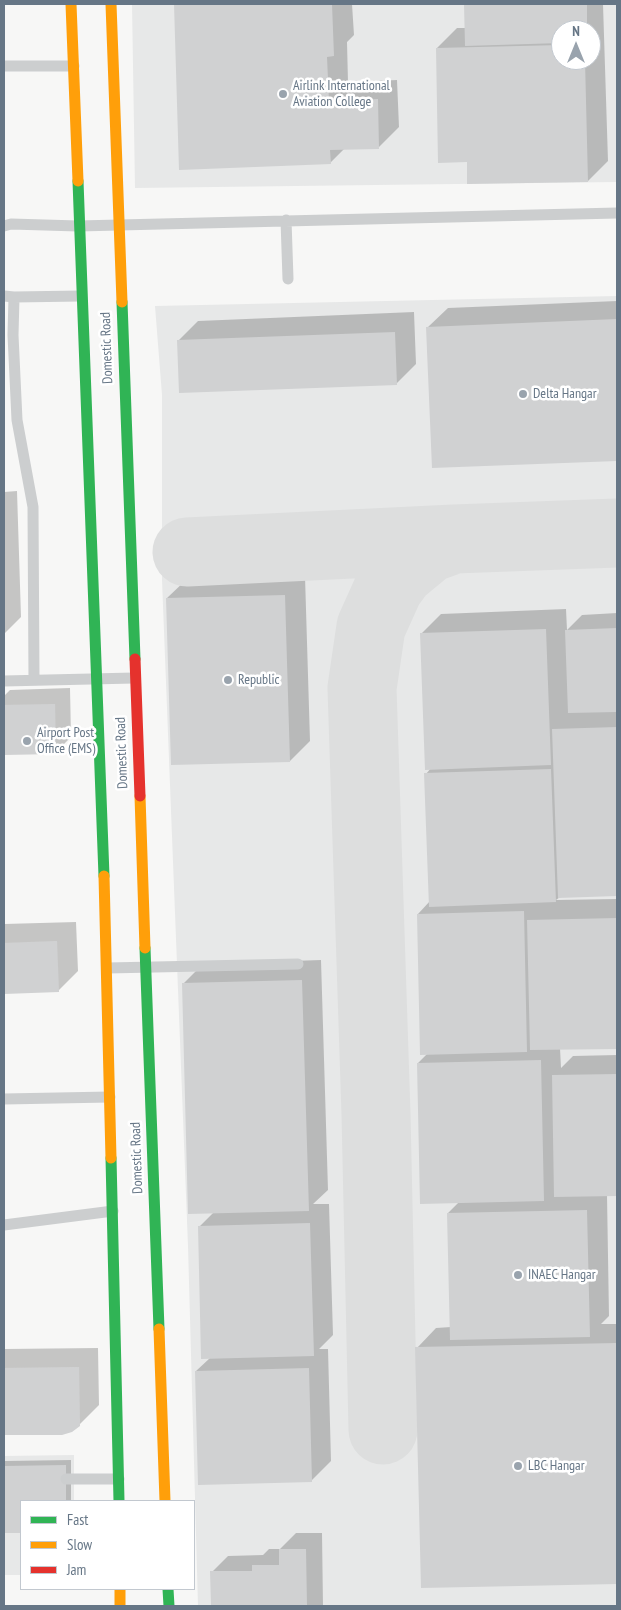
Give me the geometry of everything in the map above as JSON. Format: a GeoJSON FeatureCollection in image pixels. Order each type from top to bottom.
{"type":"FeatureCollection","features":[{"type":"Feature","properties":{"kind":"main road","name":"Domestic Road"},"geometry":{"type":"LineString","coordinates":[[71,4],[107,968],[119,1500]]}},
{"type":"Feature","properties":{"kind":"main road","name":"Domestic Road"},"geometry":{"type":"LineString","coordinates":[[111,4],[117,225],[165,1500]]}},
{"type":"Feature","properties":{"kind":"main road"},"geometry":{"type":"LineString","coordinates":[[120,1590],[120,1606]]}},
{"type":"Feature","properties":{"kind":"main road"},"geometry":{"type":"LineString","coordinates":[[168,1590],[168,1606]]}},
{"type":"Feature","properties":{"kind":"lane"},"geometry":{"type":"LineString","coordinates":[[4,66],[74,66]]}},
{"type":"Feature","properties":{"kind":"lane"},"geometry":{"type":"LineString","coordinates":[[4,226],[11,224],[78,226],[617,212]]}},
{"type":"Feature","properties":{"kind":"lane"},"geometry":{"type":"LineString","coordinates":[[286,220],[288,278]]}},
{"type":"Feature","properties":{"kind":"lane"},"geometry":{"type":"LineString","coordinates":[[34,680],[33,507],[17,420],[13,335],[9,297],[81,296]]}},
{"type":"Feature","properties":{"kind":"lane"},"geometry":{"type":"LineString","coordinates":[[4,681],[134,678]]}},
{"type":"Feature","properties":{"kind":"lane"},"geometry":{"type":"LineString","coordinates":[[107,968],[298,964]]}},
{"type":"Feature","properties":{"kind":"lane"},"geometry":{"type":"LineString","coordinates":[[4,1099],[110,1097]]}},
{"type":"Feature","properties":{"kind":"lane"},"geometry":{"type":"LineString","coordinates":[[4,1225],[113,1211]]}},
{"type":"Feature","properties":{"kind":"lane"},"geometry":{"type":"LineString","coordinates":[[66,1479],[119,1479]]}},
{"type":"Feature","properties":{"kind":"shaded area","name":"Airlink International Aviation College"},"geometry":{"type":"Polygon","coordinates":[[[132,4],[617,4],[617,182],[135,188],[132,4]]]}},
{"type":"Feature","properties":{"kind":"shaded area"},"geometry":{"type":"Polygon","coordinates":[[[617,296],[617,1606],[198,1606],[188,1246],[162,580],[162,395],[155,306],[617,296]]]}},
{"type":"Feature","properties":{"kind":"shaded area"},"geometry":{"type":"Polygon","coordinates":[[[74,1455],[74,1500],[20,1500],[20,1575],[4,1575],[4,1456],[74,1455]]]}},
{"type":"Feature","properties":{"kind":"building"},"geometry":{"type":"Polygon","coordinates":[[[174,4],[332,4],[334,56],[327,57],[329,101],[378,99],[379,149],[330,150],[331,164],[179,170],[174,4]]]}},
{"type":"Feature","properties":{"kind":"building"},"geometry":{"type":"Polygon","coordinates":[[[464,4],[587,4],[587,20],[551,20],[551,43],[465,46],[464,4]]]}},
{"type":"Feature","properties":{"kind":"building"},"geometry":{"type":"Polygon","coordinates":[[[551,45],[551,70],[585,70],[588,182],[467,184],[467,162],[438,163],[436,48],[551,45]]]}},
{"type":"Feature","properties":{"kind":"building","name":"Delta Hangar"},"geometry":{"type":"Polygon","coordinates":[[[617,319],[617,461],[432,468],[426,327],[617,319]]]}},
{"type":"Feature","properties":{"kind":"building"},"geometry":{"type":"Polygon","coordinates":[[[395,332],[397,385],[179,393],[177,340],[395,332]]]}},
{"type":"Feature","properties":{"kind":"building","name":"Republic"},"geometry":{"type":"Polygon","coordinates":[[[285,595],[290,762],[171,765],[166,598],[285,595]]]}},
{"type":"Feature","properties":{"kind":"building"},"geometry":{"type":"Polygon","coordinates":[[[617,628],[617,712],[568,713],[565,630],[617,628]]]}},
{"type":"Feature","properties":{"kind":"building"},"geometry":{"type":"Polygon","coordinates":[[[546,629],[551,765],[425,770],[420,633],[546,629]]]}},
{"type":"Feature","properties":{"kind":"building"},"geometry":{"type":"Polygon","coordinates":[[[55,704],[56,754],[4,755],[4,705],[55,704]]]}},
{"type":"Feature","properties":{"kind":"building"},"geometry":{"type":"Polygon","coordinates":[[[617,727],[617,896],[558,898],[552,729],[617,727]]]}},
{"type":"Feature","properties":{"kind":"building"},"geometry":{"type":"Polygon","coordinates":[[[551,769],[556,902],[429,907],[424,773],[551,769]]]}},
{"type":"Feature","properties":{"kind":"building"},"geometry":{"type":"Polygon","coordinates":[[[524,911],[527,1052],[420,1055],[417,914],[524,911]]]}},
{"type":"Feature","properties":{"kind":"building"},"geometry":{"type":"Polygon","coordinates":[[[617,918],[617,1049],[530,1050],[527,920],[617,918]]]}},
{"type":"Feature","properties":{"kind":"building"},"geometry":{"type":"Polygon","coordinates":[[[57,941],[59,992],[4,994],[4,943],[57,941]]]}},
{"type":"Feature","properties":{"kind":"building"},"geometry":{"type":"Polygon","coordinates":[[[302,980],[309,1211],[188,1214],[182,983],[302,980]]]}},
{"type":"Feature","properties":{"kind":"building"},"geometry":{"type":"Polygon","coordinates":[[[541,1060],[544,1201],[420,1204],[417,1063],[541,1060]]]}},
{"type":"Feature","properties":{"kind":"building"},"geometry":{"type":"Polygon","coordinates":[[[617,1074],[617,1196],[554,1197],[552,1075],[617,1074]]]}},
{"type":"Feature","properties":{"kind":"building","name":"INAEC Hangar"},"geometry":{"type":"Polygon","coordinates":[[[587,1210],[590,1337],[450,1340],[447,1213],[587,1210]]]}},
{"type":"Feature","properties":{"kind":"building"},"geometry":{"type":"Polygon","coordinates":[[[310,1223],[314,1356],[201,1359],[198,1226],[310,1223]]]}},
{"type":"Feature","properties":{"kind":"building","name":"LBC Hangar"},"geometry":{"type":"Polygon","coordinates":[[[617,1343],[617,1584],[421,1588],[415,1347],[617,1343]]]}},
{"type":"Feature","properties":{"kind":"building"},"geometry":{"type":"Polygon","coordinates":[[[79,1367],[80,1426],[72,1432],[62,1435],[4,1435],[4,1368],[79,1367]]]}},
{"type":"Feature","properties":{"kind":"building"},"geometry":{"type":"Polygon","coordinates":[[[309,1368],[312,1482],[198,1485],[195,1371],[309,1368]]]}},
{"type":"Feature","properties":{"kind":"building"},"geometry":{"type":"Polygon","coordinates":[[[66,1465],[66,1500],[20,1500],[20,1533],[4,1533],[4,1466],[66,1465]]]}},
{"type":"Feature","properties":{"kind":"building"},"geometry":{"type":"Polygon","coordinates":[[[279,1549],[306,1549],[307,1606],[211,1606],[210,1571],[252,1571],[252,1565],[279,1565],[279,1549]]]}},
{"type":"Feature","properties":{"kind":"taxiway"},"geometry":{"type":"LineString","coordinates":[[383,1430],[376,1114],[362,688],[371,627],[389,587],[400,572],[429,548],[454,539],[617,533]]}},
{"type":"Feature","properties":{"kind":"taxiway"},"geometry":{"type":"LineString","coordinates":[[187,552],[454,539]]}},
{"type":"Feature","properties":{"kind":"traffic: fast"},"geometry":{"type":"LineString","coordinates":[[78,181],[104,876]]}},
{"type":"Feature","properties":{"kind":"traffic: fast"},"geometry":{"type":"LineString","coordinates":[[122,302],[135,659]]}},
{"type":"Feature","properties":{"kind":"traffic: fast"},"geometry":{"type":"LineString","coordinates":[[145,948],[159,1329]]}},
{"type":"Feature","properties":{"kind":"traffic: fast"},"geometry":{"type":"LineString","coordinates":[[111,1158],[119,1500]]}},
{"type":"Feature","properties":{"kind":"traffic: fast"},"geometry":{"type":"LineString","coordinates":[[168,1590],[169,1606]]}},
{"type":"Feature","properties":{"kind":"traffic: slow"},"geometry":{"type":"LineString","coordinates":[[71,4],[78,181]]}},
{"type":"Feature","properties":{"kind":"traffic: slow"},"geometry":{"type":"LineString","coordinates":[[111,4],[122,302]]}},
{"type":"Feature","properties":{"kind":"traffic: slow"},"geometry":{"type":"LineString","coordinates":[[140,796],[145,948]]}},
{"type":"Feature","properties":{"kind":"traffic: slow"},"geometry":{"type":"LineString","coordinates":[[104,876],[111,1158]]}},
{"type":"Feature","properties":{"kind":"traffic: slow"},"geometry":{"type":"LineString","coordinates":[[159,1329],[165,1500]]}},
{"type":"Feature","properties":{"kind":"traffic: slow"},"geometry":{"type":"LineString","coordinates":[[120,1590],[120,1606]]}},
{"type":"Feature","properties":{"kind":"traffic: jam"},"geometry":{"type":"LineString","coordinates":[[135,659],[140,796]]}},
{"type":"Feature","properties":{"kind":"place","name":"Airlink International Aviation College"},"geometry":{"type":"Point","coordinates":[283,94]}},
{"type":"Feature","properties":{"kind":"place","name":"Delta Hangar"},"geometry":{"type":"Point","coordinates":[523,394]}},
{"type":"Feature","properties":{"kind":"place","name":"Republic"},"geometry":{"type":"Point","coordinates":[228,680]}},
{"type":"Feature","properties":{"kind":"place","name":"Airport Post Office (EMS)"},"geometry":{"type":"Point","coordinates":[27,741]}},
{"type":"Feature","properties":{"kind":"place","name":"INAEC Hangar"},"geometry":{"type":"Point","coordinates":[518,1275]}},
{"type":"Feature","properties":{"kind":"place","name":"LBC Hangar"},"geometry":{"type":"Point","coordinates":[518,1466]}}]}
